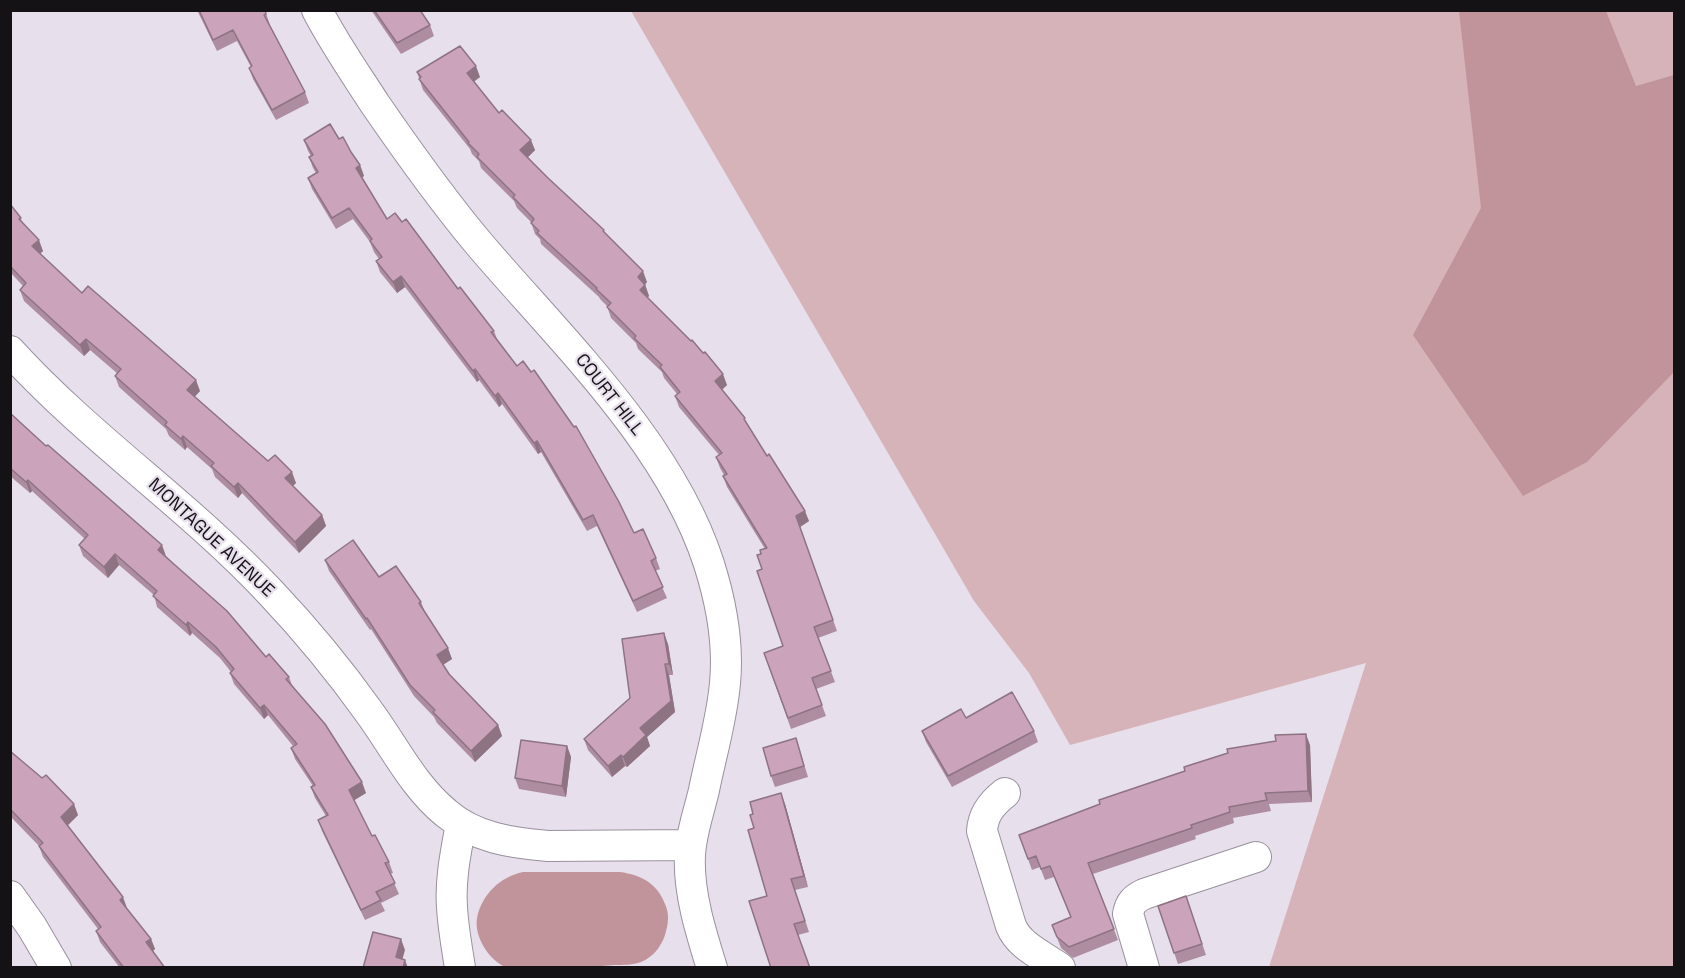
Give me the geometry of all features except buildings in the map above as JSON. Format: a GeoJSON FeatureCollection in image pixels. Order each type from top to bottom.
{"type":"FeatureCollection","features":[{"type":"Feature","properties":{"kind":"street","name":"COURT HILL"},"geometry":{"type":"LineString","coordinates":[[317,10],[357,77],[435,188],[481,245],[586,365],[644,441],[672,483],[708,560],[720,602],[724,630],[726,680],[691,845],[690,867],[702,933],[712,968]]}},
{"type":"Feature","properties":{"kind":"street","name":"MONTAGUE AVENUE"},"geometry":{"type":"LineString","coordinates":[[10,351],[76,415],[221,543],[272,594],[352,688],[426,794],[445,813],[461,824],[486,835],[517,843],[548,846],[691,845]]}},
{"type":"Feature","properties":{"kind":"street"},"geometry":{"type":"LineString","coordinates":[[1005,793],[989,809],[984,818],[983,838],[1014,933],[1021,942],[1060,968]]}},
{"type":"Feature","properties":{"kind":"street"},"geometry":{"type":"LineString","coordinates":[[460,968],[452,895],[461,824]]}},
{"type":"Feature","properties":{"kind":"street"},"geometry":{"type":"LineString","coordinates":[[1144,968],[1128,914],[1129,905],[1135,898],[1256,856]]}},
{"type":"Feature","properties":{"kind":"street"},"geometry":{"type":"LineString","coordinates":[[10,896],[36,933],[56,968]]}},
{"type":"Feature","properties":{"kind":"shaded area"},"geometry":{"type":"Polygon","coordinates":[[[631,11],[1674,11],[1674,967],[1269,967],[1366,663],[1070,745],[1029,673],[974,601],[631,11]]]}},
{"type":"Feature","properties":{"kind":"shaded area"},"geometry":{"type":"Polygon","coordinates":[[[1459,11],[1606,11],[1636,86],[1674,75],[1674,372],[1587,462],[1523,496],[1413,335],[1481,208],[1459,11]]]}},
{"type":"Feature","properties":{"kind":"shaded area"},"geometry":{"type":"Polygon","coordinates":[[[523,872],[620,872],[635,875],[647,881],[658,891],[667,908],[668,924],[661,944],[649,957],[631,964],[570,968],[505,967],[488,953],[480,939],[477,918],[483,901],[493,888],[507,878],[523,872]]]}}]}
